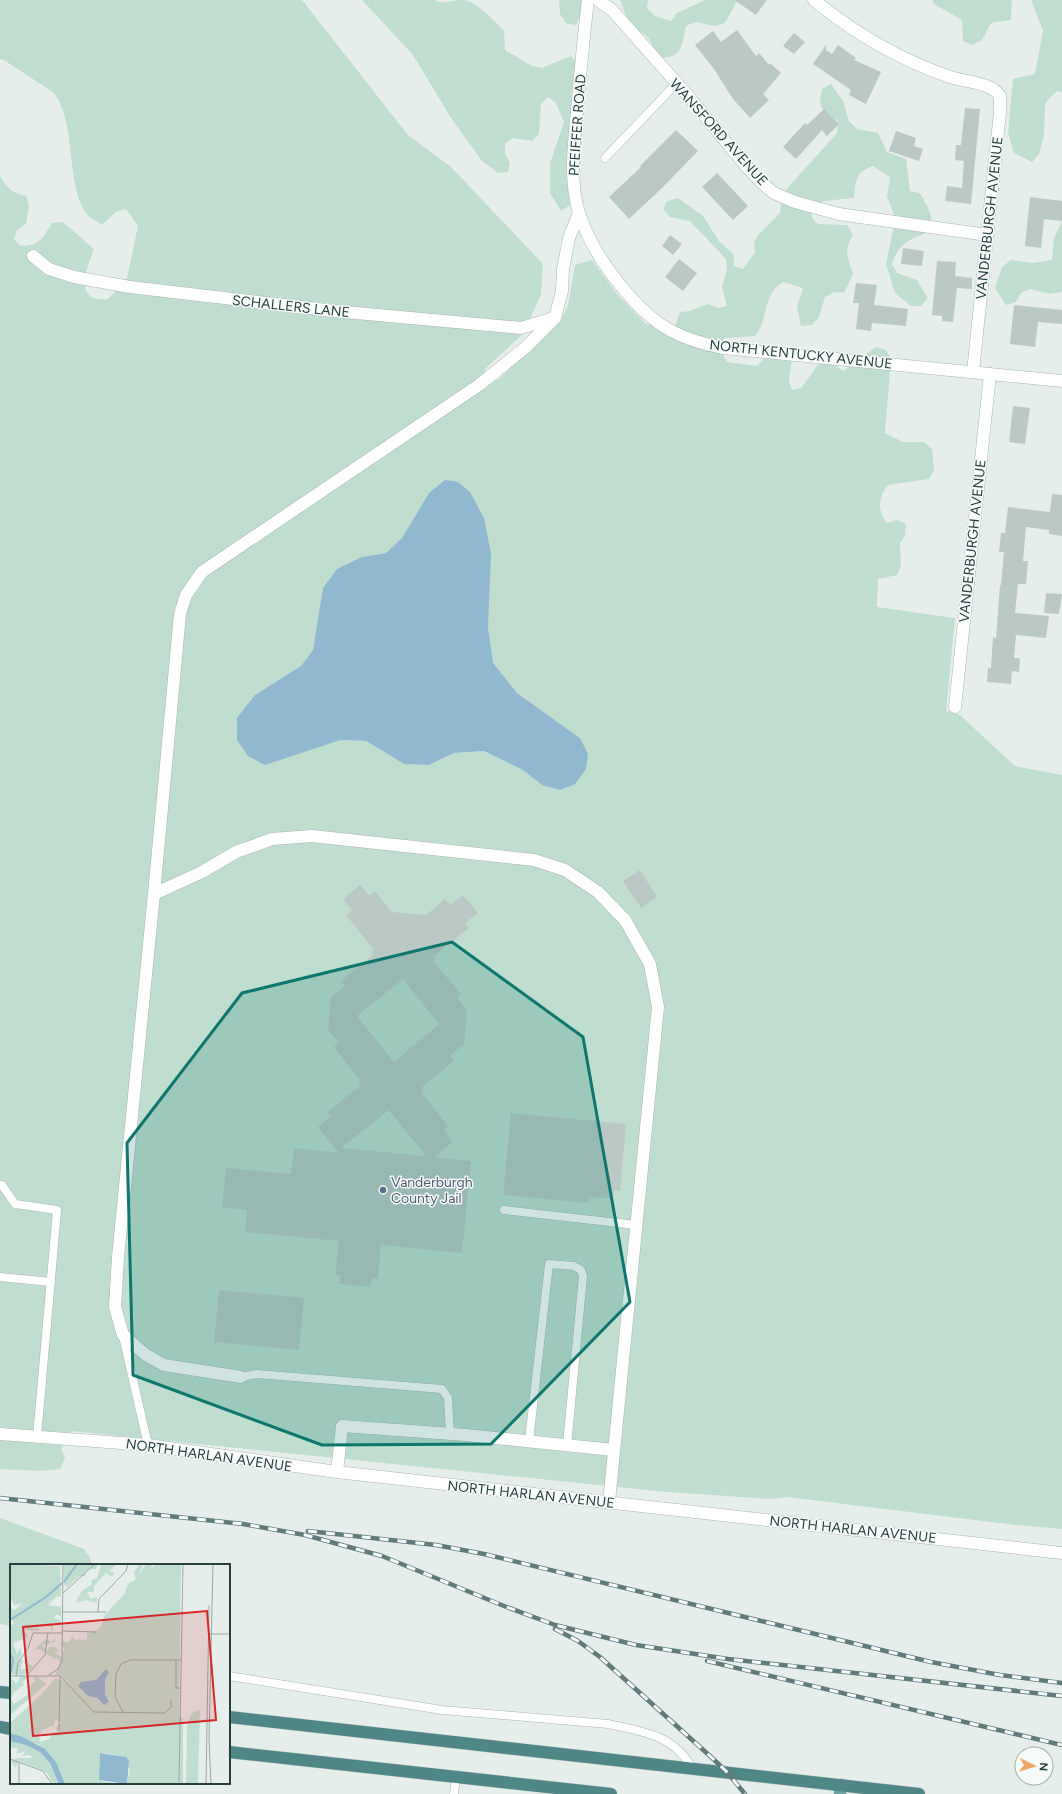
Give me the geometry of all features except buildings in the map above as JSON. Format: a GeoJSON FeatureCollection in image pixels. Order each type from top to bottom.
{"type":"FeatureCollection","features":[{"type":"Feature","properties":{"kind":"highway"},"geometry":{"type":"LineString","coordinates":[[0,1692],[10,1693]]}},
{"type":"Feature","properties":{"kind":"highway"},"geometry":{"type":"LineString","coordinates":[[230,1717],[692,1768],[840,1790],[919,1794]]}},
{"type":"Feature","properties":{"kind":"highway"},"geometry":{"type":"LineString","coordinates":[[0,1727],[10,1729]]}},
{"type":"Feature","properties":{"kind":"highway"},"geometry":{"type":"LineString","coordinates":[[230,1752],[611,1794]]}},
{"type":"Feature","properties":{"kind":"street","name":"PFEIFFER ROAD"},"geometry":{"type":"LineString","coordinates":[[579,213],[574,187],[574,140],[588,0]]}},
{"type":"Feature","properties":{"kind":"street","name":"WANSFORD AVENUE"},"geometry":{"type":"LineString","coordinates":[[598,0],[612,10],[745,165],[762,183],[774,192],[795,202],[839,214],[987,235]]}},
{"type":"Feature","properties":{"kind":"street","name":"VANDERBURGH AVENUE"},"geometry":{"type":"LineString","coordinates":[[814,0],[857,32],[893,52],[950,77],[992,88],[1000,96],[1000,112],[973,372]]}},
{"type":"Feature","properties":{"kind":"street"},"geometry":{"type":"LineString","coordinates":[[241,1377],[164,1365],[146,1355],[123,1335],[115,1307],[118,1258],[180,614],[186,595],[202,572],[479,385],[526,347],[555,318],[562,291],[563,269],[569,238],[579,213]]}},
{"type":"Feature","properties":{"kind":"street","name":"NORTH KENTUCKY AVENUE"},"geometry":{"type":"LineString","coordinates":[[579,213],[586,233],[598,255],[633,301],[657,323],[683,337],[704,344],[724,348],[1062,381]]}},
{"type":"Feature","properties":{"kind":"street","name":"SCHALLERS LANE"},"geometry":{"type":"LineString","coordinates":[[33,256],[49,269],[74,277],[153,290],[334,311],[521,328],[555,318]]}},
{"type":"Feature","properties":{"kind":"street","name":"VANDERBURGH AVENUE"},"geometry":{"type":"LineString","coordinates":[[955,707],[990,374]]}},
{"type":"Feature","properties":{"kind":"street"},"geometry":{"type":"LineString","coordinates":[[154,894],[202,872],[236,852],[272,839],[312,836],[534,860],[565,870],[598,892],[625,920],[650,964],[658,1007],[609,1502]]}},
{"type":"Feature","properties":{"kind":"street"},"geometry":{"type":"LineString","coordinates":[[337,1472],[342,1426],[450,1434],[614,1450]]}},
{"type":"Feature","properties":{"kind":"street","name":"NORTH HARLAN AVENUE"},"geometry":{"type":"LineString","coordinates":[[0,1434],[148,1445],[337,1472],[1062,1553]]}},
{"type":"Feature","properties":{"kind":"lane"},"geometry":{"type":"LineString","coordinates":[[605,158],[676,84]]}},
{"type":"Feature","properties":{"kind":"lane"},"geometry":{"type":"LineString","coordinates":[[0,1185],[2,1185],[15,1204],[57,1210],[37,1437]]}},
{"type":"Feature","properties":{"kind":"lane"},"geometry":{"type":"LineString","coordinates":[[504,1210],[636,1225]]}},
{"type":"Feature","properties":{"kind":"lane"},"geometry":{"type":"LineString","coordinates":[[529,1441],[548,1264],[574,1266],[581,1270],[583,1276],[567,1445]]}},
{"type":"Feature","properties":{"kind":"lane"},"geometry":{"type":"LineString","coordinates":[[0,1277],[51,1282]]}},
{"type":"Feature","properties":{"kind":"lane"},"geometry":{"type":"LineString","coordinates":[[123,1335],[148,1445]]}},
{"type":"Feature","properties":{"kind":"lane"},"geometry":{"type":"LineString","coordinates":[[241,1377],[257,1374],[442,1389],[448,1398],[450,1434]]}},
{"type":"Feature","properties":{"kind":"lane"},"geometry":{"type":"LineString","coordinates":[[230,1676],[442,1710],[608,1724],[652,1734],[674,1744],[686,1756],[692,1768]]}},
{"type":"Feature","properties":{"kind":"lane"},"geometry":{"type":"LineString","coordinates":[[454,1794],[456,1777]]}},
{"type":"Feature","properties":{"kind":"highlighted area"},"geometry":{"type":"Polygon","coordinates":[[[452,942],[583,1037],[630,1302],[491,1444],[322,1445],[133,1375],[127,1143],[242,993],[452,942]]]}},
{"type":"Feature","properties":{"kind":"green space"},"geometry":{"type":"Polygon","coordinates":[[[0,0],[302,0],[408,135],[451,167],[543,264],[541,294],[524,333],[485,369],[483,378],[491,384],[500,378],[561,320],[568,305],[575,265],[592,260],[617,294],[646,324],[674,330],[680,312],[690,311],[708,304],[718,308],[727,306],[722,287],[727,269],[726,259],[690,221],[670,217],[663,209],[667,201],[678,198],[703,216],[719,241],[734,255],[734,266],[743,269],[755,252],[754,242],[759,234],[780,213],[782,194],[837,133],[838,122],[822,109],[820,100],[822,89],[831,84],[843,101],[849,121],[857,129],[878,133],[887,152],[906,159],[910,191],[920,193],[930,212],[931,226],[929,232],[916,237],[902,246],[892,264],[897,273],[917,280],[928,298],[921,306],[911,306],[895,293],[886,264],[894,225],[894,215],[887,196],[890,177],[873,166],[867,168],[860,174],[856,182],[854,198],[824,201],[814,206],[811,216],[817,224],[847,225],[853,235],[848,245],[847,254],[853,274],[844,293],[834,292],[825,297],[819,317],[812,325],[801,326],[797,307],[803,288],[783,282],[771,294],[768,300],[763,322],[755,336],[725,338],[718,345],[727,362],[757,366],[764,359],[783,354],[792,359],[789,380],[792,390],[801,388],[818,365],[827,359],[843,371],[876,347],[886,350],[891,359],[885,433],[903,442],[924,442],[932,449],[934,470],[929,479],[888,485],[882,495],[880,509],[887,523],[897,520],[906,524],[905,535],[900,544],[901,565],[897,575],[878,579],[877,607],[955,618],[946,712],[950,711],[960,715],[1015,766],[1062,775],[1062,1529],[1016,1525],[787,1497],[770,1499],[667,1492],[71,1431],[61,1449],[65,1458],[60,1469],[40,1471],[0,1469],[0,176],[10,189],[26,196],[29,205],[26,224],[17,230],[14,239],[21,246],[37,243],[52,223],[63,222],[94,249],[88,265],[85,283],[86,290],[90,296],[97,299],[108,299],[127,278],[138,226],[126,209],[116,212],[102,225],[86,214],[75,184],[66,120],[54,93],[4,60],[0,59],[0,0]],[[429,493],[402,538],[386,553],[362,557],[317,629],[313,650],[301,666],[255,695],[264,765],[341,740],[366,741],[404,764],[429,765],[454,753],[484,751],[523,770],[542,785],[580,738],[517,693],[492,663],[488,627],[429,493]]]}},
{"type":"Feature","properties":{"kind":"green space"},"geometry":{"type":"Polygon","coordinates":[[[362,0],[435,0],[445,2],[463,0],[468,1],[485,12],[504,31],[505,50],[532,66],[542,68],[571,56],[578,63],[583,72],[585,91],[578,200],[561,211],[550,193],[550,163],[564,122],[556,103],[548,97],[541,104],[539,134],[532,141],[513,138],[505,144],[505,154],[510,163],[508,172],[498,173],[482,161],[451,118],[413,55],[362,0]]]}},
{"type":"Feature","properties":{"kind":"green space"},"geometry":{"type":"Polygon","coordinates":[[[559,0],[582,0],[580,16],[576,25],[566,23],[560,14],[559,0]]]}},
{"type":"Feature","properties":{"kind":"green space"},"geometry":{"type":"Polygon","coordinates":[[[620,0],[648,0],[647,8],[655,16],[671,21],[677,13],[705,0],[736,0],[735,5],[725,23],[715,26],[695,22],[686,26],[680,50],[672,56],[658,57],[649,39],[642,33],[631,29],[620,0]]]}},
{"type":"Feature","properties":{"kind":"green space"},"geometry":{"type":"Polygon","coordinates":[[[933,0],[1012,0],[1011,20],[991,23],[982,40],[972,45],[963,41],[962,20],[934,4],[933,0]]]}},
{"type":"Feature","properties":{"kind":"green space"},"geometry":{"type":"Polygon","coordinates":[[[1031,0],[1062,0],[1062,92],[1058,91],[1050,97],[1045,105],[1044,135],[1039,154],[1032,162],[1014,153],[1008,133],[1013,79],[1035,74],[1043,31],[1031,0]]]}},
{"type":"Feature","properties":{"kind":"green space"},"geometry":{"type":"Polygon","coordinates":[[[1062,221],[1062,292],[1050,294],[1030,289],[1021,293],[1016,302],[1006,305],[995,288],[1002,267],[1011,260],[1033,263],[1052,260],[1054,238],[1062,221]]]}},
{"type":"Feature","properties":{"kind":"green space"},"geometry":{"type":"Polygon","coordinates":[[[0,1518],[84,1549],[90,1558],[92,1564],[10,1564],[10,1626],[0,1624],[0,1518]]]}},
{"type":"Feature","properties":{"kind":"water"},"geometry":{"type":"Polygon","coordinates":[[[445,480],[458,482],[470,492],[484,518],[491,554],[488,627],[493,663],[517,693],[580,738],[588,754],[586,769],[575,784],[560,790],[542,785],[523,770],[484,751],[454,753],[429,765],[404,764],[366,741],[341,740],[265,765],[248,756],[237,740],[237,718],[255,695],[301,666],[313,650],[323,588],[337,569],[362,557],[386,553],[402,538],[429,493],[445,480]]]}},
{"type":"Feature","properties":{"kind":"railway"},"geometry":{"type":"LineString","coordinates":[[0,1498],[243,1524],[305,1535],[382,1556],[504,1606],[555,1625],[636,1645],[728,1659],[1062,1696]]}},
{"type":"Feature","properties":{"kind":"railway"},"geometry":{"type":"LineString","coordinates":[[308,1531],[436,1545],[484,1554],[931,1662],[1000,1675],[1062,1683]]}},
{"type":"Feature","properties":{"kind":"railway"},"geometry":{"type":"LineString","coordinates":[[555,1629],[578,1641],[600,1657],[726,1771],[745,1794]]}},
{"type":"Feature","properties":{"kind":"railway"},"geometry":{"type":"LineString","coordinates":[[707,1661],[1062,1745]]}},
{"type":"Feature","properties":{"kind":"place","name":"Vanderburgh County Jail"},"geometry":{"type":"Point","coordinates":[383,1190]}}]}
